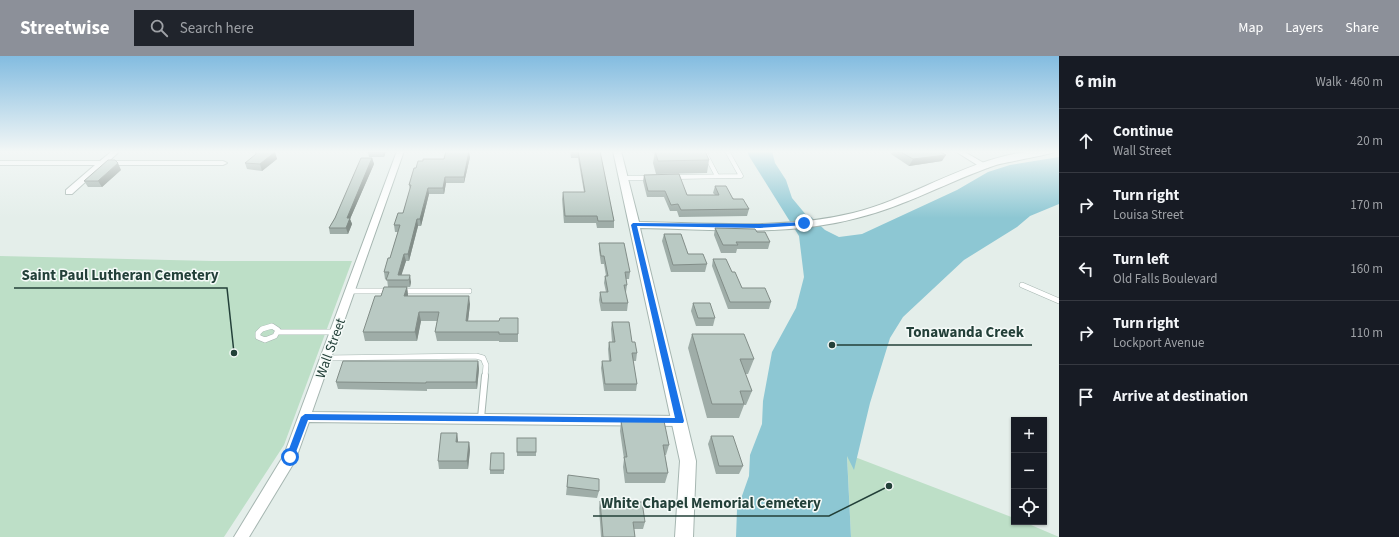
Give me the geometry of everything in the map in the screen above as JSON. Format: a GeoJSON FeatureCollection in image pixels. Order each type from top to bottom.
{"type":"FeatureCollection","features":[{"type":"Feature","properties":{"kind":"street"},"geometry":{"type":"LineString","coordinates":[[69,192],[89,173]]}},
{"type":"Feature","properties":{"kind":"street","name":"Wall Street"},"geometry":{"type":"LineString","coordinates":[[241,537],[290,457],[392,173]]}},
{"type":"Feature","properties":{"kind":"street"},"geometry":{"type":"LineString","coordinates":[[622,173],[688,461],[684,537]]}},
{"type":"Feature","properties":{"kind":"street"},"geometry":{"type":"LineString","coordinates":[[633,225],[785,225],[843,219],[875,210],[966,173]]}},
{"type":"Feature","properties":{"kind":"street"},"geometry":{"type":"LineString","coordinates":[[305,417],[680,421]]}},
{"type":"Feature","properties":{"kind":"lane"},"geometry":{"type":"LineString","coordinates":[[667,178],[741,176],[740,173]]}},
{"type":"Feature","properties":{"kind":"lane"},"geometry":{"type":"LineString","coordinates":[[623,178],[652,178]]}},
{"type":"Feature","properties":{"kind":"lane"},"geometry":{"type":"LineString","coordinates":[[1022,286],[1059,302]]}},
{"type":"Feature","properties":{"kind":"lane"},"geometry":{"type":"LineString","coordinates":[[350,292],[469,291]]}},
{"type":"Feature","properties":{"kind":"lane"},"geometry":{"type":"LineString","coordinates":[[278,332],[336,332]]}},
{"type":"Feature","properties":{"kind":"lane"},"geometry":{"type":"LineString","coordinates":[[326,358],[476,356],[483,358],[486,366],[481,418]]}},
{"type":"Feature","properties":{"kind":"green space"},"geometry":{"type":"Polygon","coordinates":[[[0,256],[212,261],[352,261],[284,445],[224,537],[0,537],[0,256]]]}},
{"type":"Feature","properties":{"kind":"green space"},"geometry":{"type":"Polygon","coordinates":[[[847,454],[1011,517],[1011,525],[1031,525],[1059,537],[851,537],[847,454]]]}},
{"type":"Feature","properties":{"kind":"water"},"geometry":{"type":"Polygon","coordinates":[[[760,173],[782,173],[786,180],[792,198],[807,216],[811,217],[825,230],[839,237],[862,234],[957,190],[986,173],[1059,173],[1059,204],[1030,216],[1017,227],[964,260],[903,317],[890,338],[870,403],[854,470],[847,456],[851,537],[736,537],[737,510],[749,476],[750,455],[762,424],[763,401],[772,352],[796,308],[804,277],[799,236],[760,173]]]}},
{"type":"Feature","properties":{"kind":"building"},"geometry":{"type":"Polygon","coordinates":[[[93,173],[106,173],[98,181],[84,181],[93,173]]]}},
{"type":"Feature","properties":{"kind":"building"},"geometry":{"type":"Polygon","coordinates":[[[354,173],[366,173],[347,218],[350,218],[346,228],[329,228],[335,218],[354,173]]]}},
{"type":"Feature","properties":{"kind":"building"},"geometry":{"type":"Polygon","coordinates":[[[412,173],[465,173],[464,177],[445,177],[443,188],[428,188],[420,219],[417,219],[408,254],[404,254],[398,275],[410,275],[409,280],[386,280],[389,272],[384,272],[400,225],[394,225],[398,213],[403,213],[411,185],[409,185],[412,173]]]}},
{"type":"Feature","properties":{"kind":"building"},"geometry":{"type":"Polygon","coordinates":[[[582,173],[604,173],[614,221],[598,221],[597,216],[565,216],[563,192],[585,192],[582,173]]]}},
{"type":"Feature","properties":{"kind":"building"},"geometry":{"type":"Polygon","coordinates":[[[679,174],[687,195],[719,195],[715,186],[726,186],[733,199],[743,199],[749,209],[681,210],[678,204],[671,205],[665,191],[648,191],[644,175],[679,174]]]}},
{"type":"Feature","properties":{"kind":"building"},"geometry":{"type":"Polygon","coordinates":[[[715,228],[755,229],[757,232],[765,232],[770,242],[736,242],[738,245],[723,245],[715,228]]]}},
{"type":"Feature","properties":{"kind":"building"},"geometry":{"type":"Polygon","coordinates":[[[664,234],[681,234],[688,254],[703,254],[707,264],[673,265],[664,234]]]}},
{"type":"Feature","properties":{"kind":"building"},"geometry":{"type":"Polygon","coordinates":[[[599,243],[624,243],[630,272],[625,272],[627,285],[624,285],[628,303],[602,303],[600,292],[608,292],[605,276],[608,276],[604,256],[601,256],[599,243]]]}},
{"type":"Feature","properties":{"kind":"building"},"geometry":{"type":"Polygon","coordinates":[[[713,259],[726,259],[732,272],[735,272],[742,288],[765,288],[771,302],[730,302],[713,259]]]}},
{"type":"Feature","properties":{"kind":"building"},"geometry":{"type":"Polygon","coordinates":[[[384,287],[407,287],[404,296],[469,296],[466,321],[499,321],[500,318],[518,318],[518,334],[499,334],[499,332],[435,332],[439,312],[419,312],[415,332],[363,332],[375,296],[381,296],[384,287]]]}},
{"type":"Feature","properties":{"kind":"building"},"geometry":{"type":"Polygon","coordinates":[[[693,303],[710,303],[715,318],[698,318],[693,303]]]}},
{"type":"Feature","properties":{"kind":"building"},"geometry":{"type":"Polygon","coordinates":[[[612,322],[629,322],[632,342],[635,342],[637,353],[632,353],[637,384],[605,384],[602,361],[611,361],[609,342],[615,342],[612,322]]]}},
{"type":"Feature","properties":{"kind":"building"},"geometry":{"type":"Polygon","coordinates":[[[692,334],[744,334],[754,359],[740,359],[752,391],[740,391],[744,404],[712,404],[692,334]]]}},
{"type":"Feature","properties":{"kind":"building"},"geometry":{"type":"Polygon","coordinates":[[[343,361],[478,361],[476,382],[336,382],[343,361]]]}},
{"type":"Feature","properties":{"kind":"building"},"geometry":{"type":"Polygon","coordinates":[[[621,421],[664,421],[669,445],[663,445],[668,473],[627,473],[624,457],[627,457],[621,421]]]}},
{"type":"Feature","properties":{"kind":"building"},"geometry":{"type":"Polygon","coordinates":[[[441,433],[457,433],[456,442],[469,442],[467,461],[438,461],[441,433]]]}},
{"type":"Feature","properties":{"kind":"building"},"geometry":{"type":"Polygon","coordinates":[[[711,436],[733,436],[743,466],[719,466],[711,436]]]}},
{"type":"Feature","properties":{"kind":"building"},"geometry":{"type":"Polygon","coordinates":[[[517,438],[536,438],[536,452],[517,452],[517,438]]]}},
{"type":"Feature","properties":{"kind":"building"},"geometry":{"type":"Polygon","coordinates":[[[491,453],[504,453],[504,470],[490,470],[491,453]]]}},
{"type":"Feature","properties":{"kind":"building"},"geometry":{"type":"Polygon","coordinates":[[[568,475],[599,479],[599,491],[567,487],[568,475]]]}},
{"type":"Feature","properties":{"kind":"building"},"geometry":{"type":"Polygon","coordinates":[[[600,501],[642,502],[645,522],[633,522],[635,537],[603,537],[600,501]]]}},
{"type":"Feature","properties":{"kind":"place","name":"Tonawanda Creek"},"geometry":{"type":"Point","coordinates":[832,345]}},
{"type":"Feature","properties":{"kind":"place","name":"Saint Paul Lutheran Cemetery"},"geometry":{"type":"Point","coordinates":[234,353]}},
{"type":"Feature","properties":{"kind":"place","name":"White Chapel Memorial Cemetery"},"geometry":{"type":"Point","coordinates":[889,486]}},
{"type":"Feature","properties":{"kind":"route"},"geometry":{"type":"LineString","coordinates":[[290,457],[305,417],[680,421],[633,225],[760,226],[804,223]]}}]}
